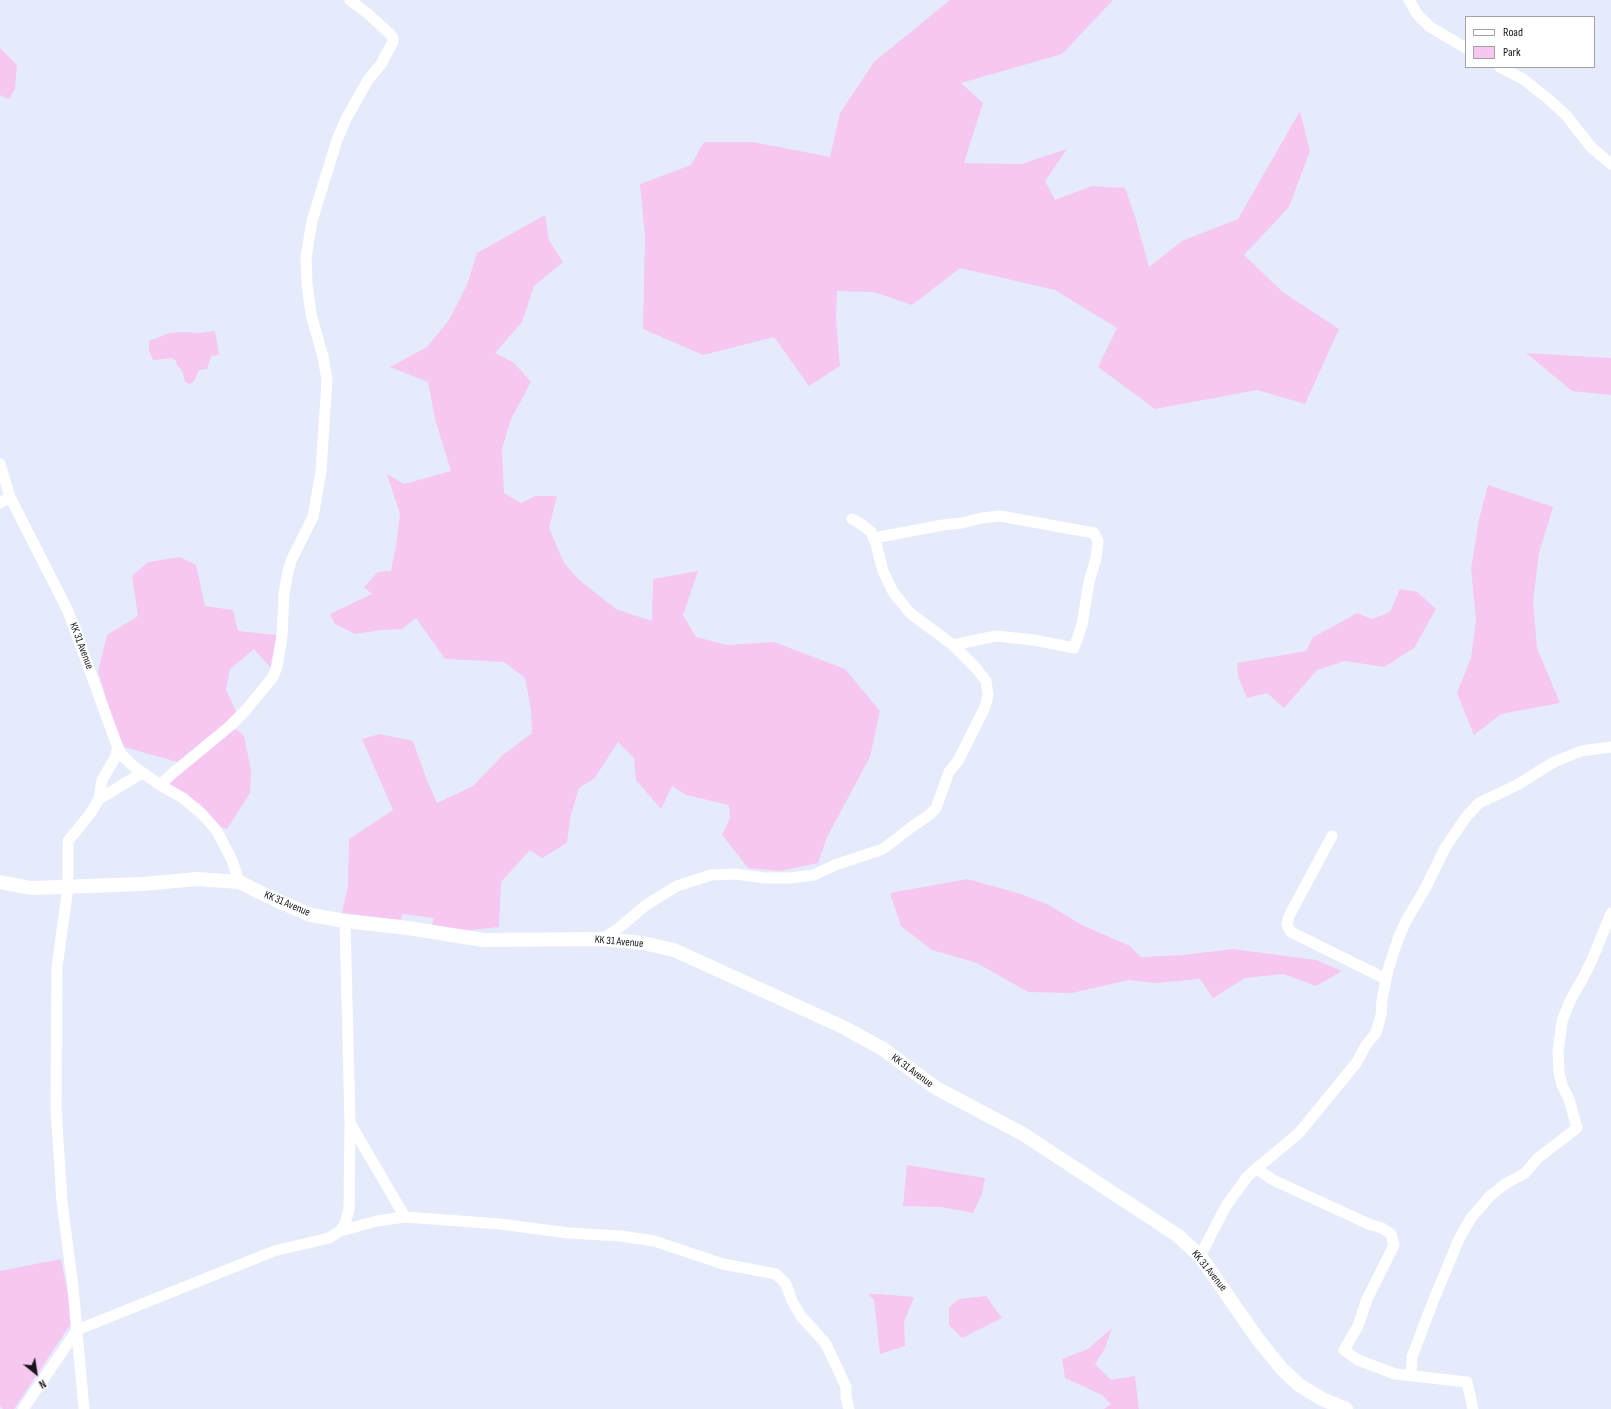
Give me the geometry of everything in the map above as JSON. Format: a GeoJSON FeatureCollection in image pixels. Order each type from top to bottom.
{"type":"FeatureCollection","features":[{"type":"Feature","properties":{"kind":"main road"},"geometry":{"type":"LineString","coordinates":[[0,882],[31,888],[142,884],[198,879],[239,882]]}},
{"type":"Feature","properties":{"kind":"main road","name":"KK 31 Avenue"},"geometry":{"type":"LineString","coordinates":[[239,882],[311,915],[345,921],[408,928],[483,940],[603,940],[643,943],[674,950],[843,1027],[883,1049],[936,1088],[1023,1134],[1177,1235],[1200,1256],[1257,1338],[1281,1368],[1299,1385],[1322,1400],[1346,1409]]}},
{"type":"Feature","properties":{"kind":"street"},"geometry":{"type":"LineString","coordinates":[[160,785],[172,772],[230,726],[245,711],[271,681],[277,667],[282,636],[284,594],[287,576],[291,561],[313,517],[321,471],[327,380],[323,357],[311,314],[307,284],[306,257],[312,221],[337,140],[346,119],[368,80],[381,64],[393,42],[390,34],[368,13],[350,0]]}},
{"type":"Feature","properties":{"kind":"street"},"geometry":{"type":"LineString","coordinates":[[1409,0],[1417,14],[1430,27],[1465,47]]}},
{"type":"Feature","properties":{"kind":"street"},"geometry":{"type":"LineString","coordinates":[[1502,68],[1523,79],[1546,97],[1566,115],[1591,147],[1611,164]]}},
{"type":"Feature","properties":{"kind":"street","name":"KK 31 Avenue"},"geometry":{"type":"LineString","coordinates":[[0,464],[10,497],[68,612],[118,748],[122,755],[142,773],[183,798],[203,815],[217,831],[232,860],[239,882]]}},
{"type":"Feature","properties":{"kind":"street"},"geometry":{"type":"LineString","coordinates":[[0,504],[10,497]]}},
{"type":"Feature","properties":{"kind":"street"},"geometry":{"type":"LineString","coordinates":[[874,538],[943,525],[962,523],[981,518],[1000,516],[1094,533],[1098,541],[1096,558],[1089,582],[1082,625],[1074,648],[996,636],[953,645]]}},
{"type":"Feature","properties":{"kind":"street"},"geometry":{"type":"LineString","coordinates":[[603,940],[646,905],[678,886],[711,875],[736,874],[764,878],[790,878],[814,875],[836,865],[883,849],[912,826],[930,815],[936,808],[949,772],[958,761],[985,707],[988,695],[986,681],[976,668],[953,645],[910,613],[897,597],[883,571],[871,532],[852,519]]}},
{"type":"Feature","properties":{"kind":"street"},"geometry":{"type":"LineString","coordinates":[[1200,1256],[1226,1206],[1248,1177],[1299,1133],[1357,1062],[1366,1045],[1376,1033],[1381,1015],[1382,1000],[1392,955],[1406,921],[1426,887],[1451,838],[1473,808],[1479,803],[1518,785],[1542,769],[1568,756],[1581,751],[1611,747]]}},
{"type":"Feature","properties":{"kind":"street"},"geometry":{"type":"LineString","coordinates":[[84,1409],[77,1330],[62,1202],[56,1108],[56,967],[68,887],[68,842],[90,814],[99,799],[102,780],[118,748]]}},
{"type":"Feature","properties":{"kind":"street"},"geometry":{"type":"LineString","coordinates":[[99,799],[142,773]]}},
{"type":"Feature","properties":{"kind":"street"},"geometry":{"type":"LineString","coordinates":[[1332,836],[1289,916],[1286,925],[1291,932],[1386,979]]}},
{"type":"Feature","properties":{"kind":"street"},"geometry":{"type":"LineString","coordinates":[[1411,1376],[1412,1357],[1432,1304],[1460,1239],[1471,1218],[1490,1196],[1504,1184],[1525,1173],[1538,1158],[1577,1128],[1569,1099],[1562,1085],[1560,1072],[1558,1052],[1562,1021],[1571,999],[1584,978],[1611,913]]}},
{"type":"Feature","properties":{"kind":"street"},"geometry":{"type":"LineString","coordinates":[[340,1231],[345,1224],[349,1209],[350,1123],[345,921]]}},
{"type":"Feature","properties":{"kind":"street"},"geometry":{"type":"LineString","coordinates":[[350,1123],[404,1217]]}},
{"type":"Feature","properties":{"kind":"street"},"geometry":{"type":"LineString","coordinates":[[1260,1171],[1273,1180],[1382,1228],[1392,1234],[1394,1245],[1367,1299],[1358,1326],[1344,1350],[1358,1360],[1395,1374],[1467,1382],[1473,1409]]}},
{"type":"Feature","properties":{"kind":"street"},"geometry":{"type":"LineString","coordinates":[[23,1409],[77,1330],[274,1251],[329,1238],[340,1231],[377,1221],[404,1217],[493,1223],[569,1233],[628,1237],[654,1241],[723,1264],[776,1274],[786,1284],[792,1301],[802,1316],[826,1344],[846,1387],[846,1397],[849,1409]]}},
{"type":"Feature","properties":{"kind":"green space"},"geometry":{"type":"Polygon","coordinates":[[[950,0],[1113,0],[1062,54],[961,83],[983,103],[964,163],[1021,164],[1067,149],[1045,181],[1055,200],[1092,186],[1125,188],[1135,216],[1149,267],[1182,241],[1238,219],[1300,111],[1310,151],[1289,207],[1244,255],[1284,293],[1339,329],[1305,404],[1257,390],[1155,409],[1098,367],[1117,328],[1055,290],[960,268],[912,305],[874,292],[837,291],[836,319],[840,366],[809,386],[774,337],[703,355],[643,329],[645,235],[640,184],[691,165],[704,142],[753,142],[830,157],[840,113],[874,62],[950,0]]]}},
{"type":"Feature","properties":{"kind":"green space"},"geometry":{"type":"Polygon","coordinates":[[[0,48],[17,65],[15,89],[9,99],[0,95],[0,48]]]}},
{"type":"Feature","properties":{"kind":"green space"},"geometry":{"type":"Polygon","coordinates":[[[545,215],[549,240],[563,262],[534,286],[522,322],[495,353],[513,362],[531,382],[511,419],[502,449],[504,493],[521,503],[535,496],[557,496],[549,528],[564,563],[579,580],[616,609],[652,621],[653,579],[698,571],[683,615],[696,637],[727,645],[774,642],[845,669],[880,711],[870,757],[827,837],[818,863],[780,871],[748,868],[722,835],[730,818],[729,805],[686,795],[672,786],[661,809],[636,780],[634,758],[618,742],[594,779],[579,788],[570,818],[567,843],[542,858],[530,850],[501,882],[499,927],[463,931],[430,932],[434,918],[402,914],[401,920],[342,913],[348,886],[349,839],[393,810],[362,739],[380,734],[413,741],[426,778],[437,803],[473,786],[503,755],[532,733],[531,710],[525,678],[504,662],[445,659],[416,618],[402,629],[355,634],[335,624],[330,614],[372,594],[364,587],[378,572],[391,571],[400,514],[387,474],[404,484],[451,471],[435,419],[428,382],[390,367],[427,347],[449,320],[467,285],[477,253],[545,215]]]}},
{"type":"Feature","properties":{"kind":"green space"},"geometry":{"type":"Polygon","coordinates":[[[215,331],[219,355],[211,356],[207,369],[199,370],[194,381],[190,384],[185,382],[182,370],[177,365],[176,361],[172,358],[153,360],[149,350],[149,341],[170,333],[200,333],[215,331]]]}},
{"type":"Feature","properties":{"kind":"green space"},"geometry":{"type":"Polygon","coordinates":[[[1526,353],[1611,358],[1611,395],[1572,391],[1526,353]]]}},
{"type":"Feature","properties":{"kind":"green space"},"geometry":{"type":"Polygon","coordinates":[[[1488,485],[1553,507],[1539,553],[1533,601],[1537,648],[1560,703],[1501,714],[1474,735],[1457,693],[1471,658],[1476,619],[1471,569],[1479,519],[1488,485]]]}},
{"type":"Feature","properties":{"kind":"green space"},"geometry":{"type":"Polygon","coordinates":[[[180,557],[196,565],[205,606],[233,610],[238,631],[277,635],[270,667],[254,649],[230,669],[226,689],[238,716],[178,762],[124,747],[111,716],[98,671],[107,635],[138,616],[132,576],[148,562],[180,557]]]}},
{"type":"Feature","properties":{"kind":"green space"},"geometry":{"type":"Polygon","coordinates":[[[1400,589],[1417,592],[1436,609],[1414,648],[1384,667],[1345,661],[1317,670],[1284,708],[1267,693],[1247,698],[1238,676],[1237,663],[1306,651],[1313,637],[1357,613],[1372,619],[1390,612],[1400,589]]]}},
{"type":"Feature","properties":{"kind":"green space"},"geometry":{"type":"Polygon","coordinates":[[[233,727],[244,736],[251,770],[250,793],[227,829],[220,827],[199,803],[193,803],[166,782],[233,727]]]}},
{"type":"Feature","properties":{"kind":"green space"},"geometry":{"type":"Polygon","coordinates":[[[967,879],[1021,894],[1049,905],[1082,925],[1130,946],[1141,957],[1183,955],[1233,949],[1316,960],[1342,971],[1316,986],[1283,974],[1245,978],[1213,998],[1200,979],[1155,983],[1129,980],[1072,993],[1028,992],[977,963],[932,950],[901,926],[890,893],[967,879]]]}},
{"type":"Feature","properties":{"kind":"green space"},"geometry":{"type":"Polygon","coordinates":[[[907,1165],[985,1178],[982,1194],[973,1213],[941,1207],[903,1206],[907,1165]]]}},
{"type":"Feature","properties":{"kind":"green space"},"geometry":{"type":"Polygon","coordinates":[[[61,1259],[69,1300],[70,1325],[14,1409],[3,1409],[0,1406],[0,1271],[61,1259]]]}},
{"type":"Feature","properties":{"kind":"green space"},"geometry":{"type":"Polygon","coordinates":[[[868,1294],[914,1297],[904,1322],[905,1346],[880,1354],[874,1300],[868,1294]]]}},
{"type":"Feature","properties":{"kind":"green space"},"geometry":{"type":"Polygon","coordinates":[[[986,1296],[1002,1318],[962,1338],[949,1325],[949,1307],[959,1299],[986,1296]]]}},
{"type":"Feature","properties":{"kind":"green space"},"geometry":{"type":"Polygon","coordinates":[[[1112,1328],[1104,1350],[1095,1364],[1111,1380],[1135,1376],[1139,1409],[1104,1409],[1111,1404],[1102,1395],[1065,1378],[1062,1359],[1088,1349],[1112,1328]]]}}]}
